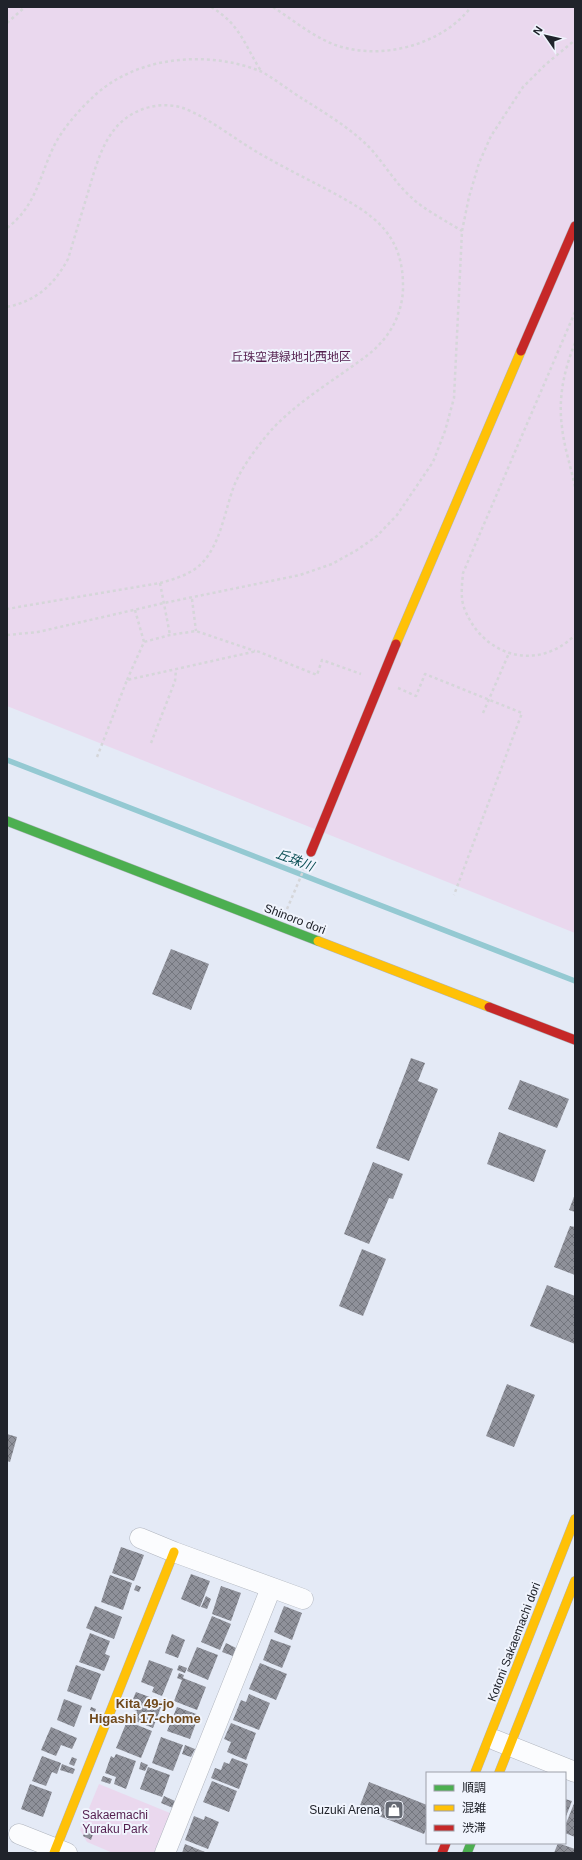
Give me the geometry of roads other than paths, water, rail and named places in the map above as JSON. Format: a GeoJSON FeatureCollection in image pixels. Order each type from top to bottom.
{"type":"FeatureCollection","features":[{"type":"Feature","properties":{"kind":"street"},"geometry":{"type":"LineString","coordinates":[[310,852],[383,674],[575,226]]}},
{"type":"Feature","properties":{"kind":"street","name":"Shinoro dori"},"geometry":{"type":"LineString","coordinates":[[7,821],[575,1040]]}},
{"type":"Feature","properties":{"kind":"street","name":"Kotoni Sakaemachi dori"},"geometry":{"type":"LineString","coordinates":[[475,1772],[575,1519]]}},
{"type":"Feature","properties":{"kind":"street"},"geometry":{"type":"LineString","coordinates":[[140,1538],[303,1599]]}},
{"type":"Feature","properties":{"kind":"street"},"geometry":{"type":"LineString","coordinates":[[19,1834],[59,1851],[174,1552]]}},
{"type":"Feature","properties":{"kind":"street"},"geometry":{"type":"LineString","coordinates":[[499,1772],[575,1581]]}},
{"type":"Feature","properties":{"kind":"street"},"geometry":{"type":"LineString","coordinates":[[165,1853],[271,1588]]}},
{"type":"Feature","properties":{"kind":"street"},"geometry":{"type":"LineString","coordinates":[[490,1737],[575,1772]]}},
{"type":"Feature","properties":{"kind":"waterway","name":"丘珠川"},"geometry":{"type":"LineString","coordinates":[[7,760],[575,981]]}},
{"type":"Feature","properties":{"kind":"place","name":"Suzuki Arena"},"geometry":{"type":"Point","coordinates":[394,1810]}},
{"type":"Feature","properties":{"kind":"district","name":"Kita 49-jo Higashi 17-chome"},"geometry":{"type":"Point","coordinates":[145,1710]}},
{"type":"Feature","properties":{"kind":"park label","name":"丘珠空港緑地北西地区"},"geometry":{"type":"Point","coordinates":[291,357]}},
{"type":"Feature","properties":{"kind":"park label","name":"Sakaemachi Yuraku Park"},"geometry":{"type":"Point","coordinates":[115,1822]}}]}
